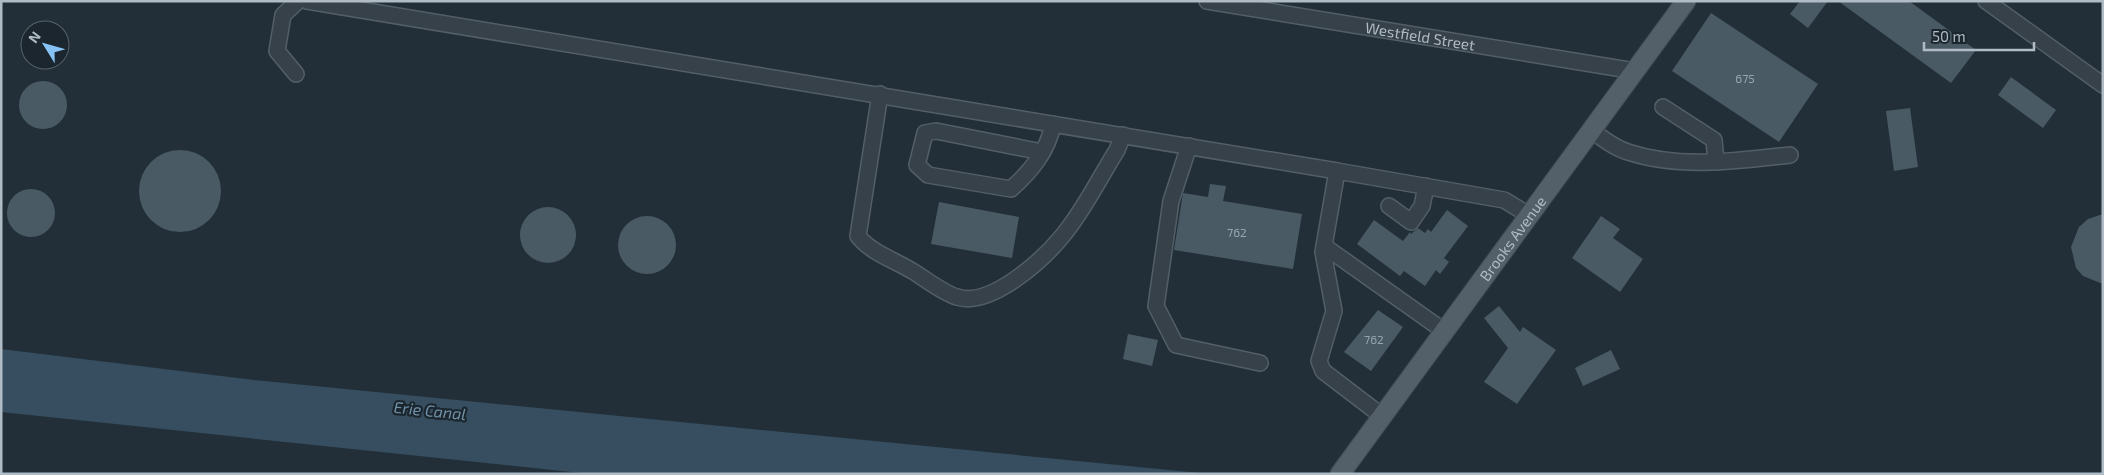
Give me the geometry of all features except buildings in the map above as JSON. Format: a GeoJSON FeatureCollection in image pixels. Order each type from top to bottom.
{"type":"FeatureCollection","features":[{"type":"Feature","properties":{"kind":"main road","name":"Brooks Avenue"},"geometry":{"type":"LineString","coordinates":[[1340,474],[1686,1]]}},
{"type":"Feature","properties":{"kind":"street"},"geometry":{"type":"LineString","coordinates":[[296,74],[277,51],[283,15],[298,1]]}},
{"type":"Feature","properties":{"kind":"street"},"geometry":{"type":"LineString","coordinates":[[307,1],[880,94],[1426,186],[1504,200],[1529,215]]}},
{"type":"Feature","properties":{"kind":"street"},"geometry":{"type":"LineString","coordinates":[[1986,1],[2103,85]]}},
{"type":"Feature","properties":{"kind":"street","name":"Westfield Street"},"geometry":{"type":"LineString","coordinates":[[1216,2],[1635,71]]}},
{"type":"Feature","properties":{"kind":"street"},"geometry":{"type":"LineString","coordinates":[[880,94],[858,236],[866,247],[893,259],[957,297],[976,298],[998,291],[1023,274],[1064,234],[1117,150],[1123,135]]}},
{"type":"Feature","properties":{"kind":"street"},"geometry":{"type":"LineString","coordinates":[[1663,107],[1714,140],[1716,162]]}},
{"type":"Feature","properties":{"kind":"street"},"geometry":{"type":"LineString","coordinates":[[1042,152],[936,131],[925,133],[918,165],[928,175],[1011,189],[1032,169],[1042,152],[1050,137],[1053,124]]}},
{"type":"Feature","properties":{"kind":"street"},"geometry":{"type":"LineString","coordinates":[[1591,130],[1627,152],[1663,159],[1716,162],[1790,155]]}},
{"type":"Feature","properties":{"kind":"street"},"geometry":{"type":"LineString","coordinates":[[1189,146],[1171,200],[1156,306],[1176,345],[1260,363]]}},
{"type":"Feature","properties":{"kind":"street"},"geometry":{"type":"LineString","coordinates":[[1337,171],[1323,252],[1334,311],[1319,361],[1323,371],[1379,421]]}},
{"type":"Feature","properties":{"kind":"street"},"geometry":{"type":"LineString","coordinates":[[1389,206],[1411,222],[1422,206],[1426,186]]}},
{"type":"Feature","properties":{"kind":"street"},"geometry":{"type":"LineString","coordinates":[[1324,246],[1444,331]]}},
{"type":"Feature","properties":{"kind":"water","name":"Erie Canal"},"geometry":{"type":"Polygon","coordinates":[[[1,349],[254,380],[1210,474],[590,474],[1,412],[1,349]]]}}]}
